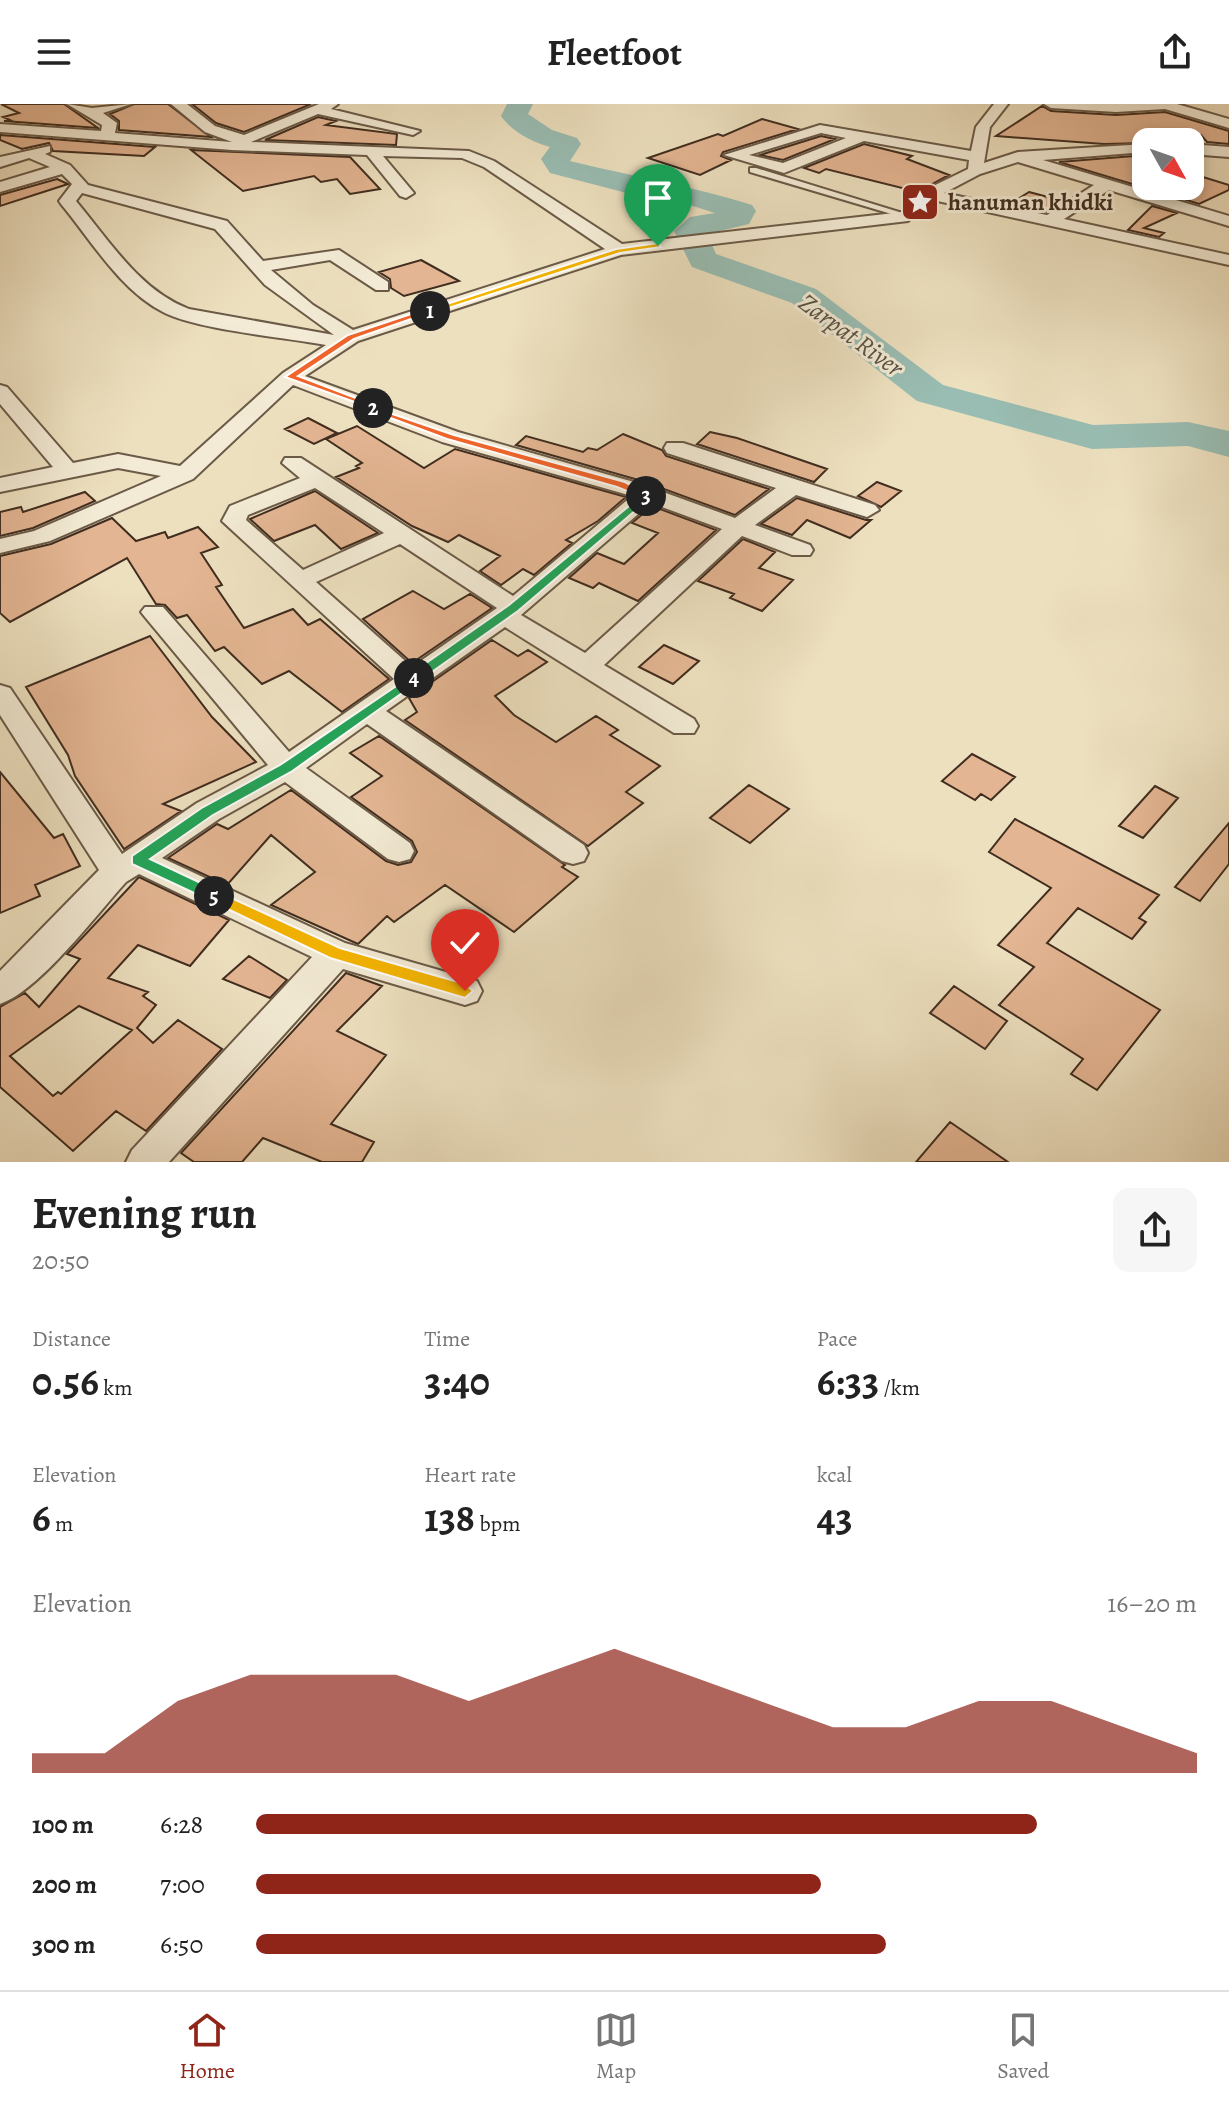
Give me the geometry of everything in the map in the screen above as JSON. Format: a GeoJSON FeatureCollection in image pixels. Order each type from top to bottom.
{"type":"FeatureCollection","features":[{"type":"Feature","properties":{"kind":"street"},"geometry":{"type":"LineString","coordinates":[[74,104],[111,125],[107,136]]}},
{"type":"Feature","properties":{"kind":"street"},"geometry":{"type":"LineString","coordinates":[[87,113],[124,104]]}},
{"type":"Feature","properties":{"kind":"street"},"geometry":{"type":"LineString","coordinates":[[351,104],[374,108],[367,121]]}},
{"type":"Feature","properties":{"kind":"street"},"geometry":{"type":"LineString","coordinates":[[0,563],[42,536],[185,474],[290,377],[347,339],[619,250],[908,216],[929,194],[976,164],[983,127],[1001,104]]}},
{"type":"Feature","properties":{"kind":"street"},"geometry":{"type":"LineString","coordinates":[[1051,104],[1116,108],[1162,105],[1229,124]]}},
{"type":"Feature","properties":{"kind":"street"},"geometry":{"type":"LineString","coordinates":[[188,107],[213,130],[248,138]]}},
{"type":"Feature","properties":{"kind":"street"},"geometry":{"type":"LineString","coordinates":[[232,146],[314,108],[413,131]]}},
{"type":"Feature","properties":{"kind":"street"},"geometry":{"type":"LineString","coordinates":[[859,138],[784,168],[732,155],[820,129],[976,164],[1018,157],[1132,149]]}},
{"type":"Feature","properties":{"kind":"street"},"geometry":{"type":"LineString","coordinates":[[1,134],[45,132],[232,146],[464,154],[489,164],[619,250]]}},
{"type":"Feature","properties":{"kind":"street"},"geometry":{"type":"LineString","coordinates":[[0,162],[86,135]]}},
{"type":"Feature","properties":{"kind":"street"},"geometry":{"type":"LineString","coordinates":[[1204,150],[1229,152]]}},
{"type":"Feature","properties":{"kind":"street"},"geometry":{"type":"LineString","coordinates":[[372,152],[406,193]]}},
{"type":"Feature","properties":{"kind":"street"},"geometry":{"type":"LineString","coordinates":[[30,153],[73,173],[79,187]]}},
{"type":"Feature","properties":{"kind":"street"},"geometry":{"type":"LineString","coordinates":[[1018,157],[1104,186],[1229,221]]}},
{"type":"Feature","properties":{"kind":"street"},"geometry":{"type":"LineString","coordinates":[[0,187],[65,168]]}},
{"type":"Feature","properties":{"kind":"street"},"geometry":{"type":"LineString","coordinates":[[1047,222],[1104,186]]}},
{"type":"Feature","properties":{"kind":"street"},"geometry":{"type":"LineString","coordinates":[[79,187],[67,201],[130,276],[167,307],[180,313],[347,339]]}},
{"type":"Feature","properties":{"kind":"street"},"geometry":{"type":"LineString","coordinates":[[79,187],[215,222],[225,228],[259,267],[306,309],[347,339]]}},
{"type":"Feature","properties":{"kind":"street"},"geometry":{"type":"LineString","coordinates":[[929,194],[1229,260]]}},
{"type":"Feature","properties":{"kind":"street"},"geometry":{"type":"LineString","coordinates":[[259,267],[333,254],[382,286]]}},
{"type":"Feature","properties":{"kind":"street"},"geometry":{"type":"LineString","coordinates":[[290,377],[450,437],[648,494],[801,550]]}},
{"type":"Feature","properties":{"kind":"street"},"geometry":{"type":"LineString","coordinates":[[0,391],[68,471]]}},
{"type":"Feature","properties":{"kind":"street"},"geometry":{"type":"LineString","coordinates":[[675,448],[867,510]]}},
{"type":"Feature","properties":{"kind":"street"},"geometry":{"type":"LineString","coordinates":[[0,485],[127,461],[185,474]]}},
{"type":"Feature","properties":{"kind":"street"},"geometry":{"type":"LineString","coordinates":[[293,463],[401,534],[587,666],[684,726]]}},
{"type":"Feature","properties":{"kind":"street"},"geometry":{"type":"LineString","coordinates":[[317,479],[238,511],[233,518],[411,680]]}},
{"type":"Feature","properties":{"kind":"street"},"geometry":{"type":"LineString","coordinates":[[587,666],[738,527],[793,486]]}},
{"type":"Feature","properties":{"kind":"street"},"geometry":{"type":"LineString","coordinates":[[0,990],[21,974],[128,866],[208,811],[286,768],[509,611],[648,494]]}},
{"type":"Feature","properties":{"kind":"street"},"geometry":{"type":"LineString","coordinates":[[300,580],[401,534]]}},
{"type":"Feature","properties":{"kind":"street"},"geometry":{"type":"LineString","coordinates":[[0,546],[42,536]]}},
{"type":"Feature","properties":{"kind":"street"},"geometry":{"type":"LineString","coordinates":[[154,612],[286,768],[399,851]]}},
{"type":"Feature","properties":{"kind":"street"},"geometry":{"type":"LineString","coordinates":[[0,694],[128,866],[336,954],[465,991]]}},
{"type":"Feature","properties":{"kind":"street"},"geometry":{"type":"LineString","coordinates":[[367,711],[573,853]]}},
{"type":"Feature","properties":{"kind":"street"},"geometry":{"type":"LineString","coordinates":[[145,1162],[336,954]]}},
{"type":"Feature","properties":{"kind":"lane"},"geometry":{"type":"LineString","coordinates":[[753,170],[908,216]]}},
{"type":"Feature","properties":{"kind":"building"},"geometry":{"type":"Polygon","coordinates":[[[1,104],[64,104],[98,128],[4,121],[10,120],[3,117],[19,113],[1,104]]]}},
{"type":"Feature","properties":{"kind":"building"},"geometry":{"type":"Polygon","coordinates":[[[134,104],[168,104],[211,137],[119,130],[119,121],[110,114],[134,104]]]}},
{"type":"Feature","properties":{"kind":"building"},"geometry":{"type":"Polygon","coordinates":[[[192,104],[311,104],[244,132],[216,123],[192,104]]]}},
{"type":"Feature","properties":{"kind":"building"},"geometry":{"type":"Polygon","coordinates":[[[1042,106],[1051,111],[1116,115],[1165,112],[1229,131],[1229,144],[1207,142],[1204,128],[1132,128],[1132,143],[996,136],[1042,106]]]}},
{"type":"Feature","properties":{"kind":"building"},"geometry":{"type":"Polygon","coordinates":[[[318,117],[336,121],[326,125],[397,134],[396,145],[265,140],[318,117]]]}},
{"type":"Feature","properties":{"kind":"building"},"geometry":{"type":"Polygon","coordinates":[[[762,119],[798,129],[723,152],[721,156],[731,160],[700,175],[648,158],[718,134],[723,136],[762,119]]]}},
{"type":"Feature","properties":{"kind":"building"},"geometry":{"type":"Polygon","coordinates":[[[0,135],[155,147],[144,156],[53,151],[49,143],[22,149],[0,140],[0,135]]]}},
{"type":"Feature","properties":{"kind":"building"},"geometry":{"type":"Polygon","coordinates":[[[821,136],[835,139],[783,160],[760,155],[821,136]]]}},
{"type":"Feature","properties":{"kind":"building"},"geometry":{"type":"Polygon","coordinates":[[[864,144],[912,156],[907,159],[949,175],[918,192],[826,169],[819,173],[804,168],[864,144]]]}},
{"type":"Feature","properties":{"kind":"building"},"geometry":{"type":"Polygon","coordinates":[[[191,150],[350,157],[380,189],[350,194],[337,179],[321,182],[314,176],[243,191],[191,150]]]}},
{"type":"Feature","properties":{"kind":"building"},"geometry":{"type":"Polygon","coordinates":[[[1132,156],[1132,184],[1059,162],[1132,156]]]}},
{"type":"Feature","properties":{"kind":"building"},"geometry":{"type":"Polygon","coordinates":[[[1204,177],[1229,185],[1229,190],[1199,204],[1187,200],[1204,200],[1204,177]]]}},
{"type":"Feature","properties":{"kind":"building"},"geometry":{"type":"Polygon","coordinates":[[[57,179],[68,184],[0,206],[0,195],[57,179]]]}},
{"type":"Feature","properties":{"kind":"building"},"geometry":{"type":"Polygon","coordinates":[[[1029,192],[1063,201],[1046,212],[1010,204],[1029,192]]]}},
{"type":"Feature","properties":{"kind":"building"},"geometry":{"type":"Polygon","coordinates":[[[1152,206],[1177,213],[1144,228],[1164,233],[1159,237],[1128,230],[1152,206]]]}},
{"type":"Feature","properties":{"kind":"building"},"geometry":{"type":"Polygon","coordinates":[[[421,260],[459,281],[404,296],[391,288],[390,279],[379,272],[421,260]]]}},
{"type":"Feature","properties":{"kind":"building"},"geometry":{"type":"Polygon","coordinates":[[[308,418],[337,433],[314,444],[285,429],[308,418]]]}},
{"type":"Feature","properties":{"kind":"building"},"geometry":{"type":"Polygon","coordinates":[[[357,426],[424,468],[455,449],[626,497],[598,521],[566,540],[572,543],[534,575],[523,569],[501,585],[480,571],[500,556],[459,535],[448,542],[412,526],[336,477],[359,468],[356,466],[362,463],[326,439],[357,426]]]}},
{"type":"Feature","properties":{"kind":"building"},"geometry":{"type":"Polygon","coordinates":[[[710,432],[737,438],[827,469],[814,482],[697,444],[710,432]]]}},
{"type":"Feature","properties":{"kind":"building"},"geometry":{"type":"Polygon","coordinates":[[[623,434],[662,450],[666,456],[769,489],[735,515],[642,481],[516,445],[526,436],[583,452],[588,448],[597,450],[623,434]]]}},
{"type":"Feature","properties":{"kind":"building"},"geometry":{"type":"Polygon","coordinates":[[[877,482],[901,491],[881,507],[858,496],[877,482]]]}},
{"type":"Feature","properties":{"kind":"building"},"geometry":{"type":"Polygon","coordinates":[[[315,491],[378,533],[341,549],[315,525],[274,541],[250,519],[315,491]]]}},
{"type":"Feature","properties":{"kind":"building"},"geometry":{"type":"Polygon","coordinates":[[[85,492],[95,501],[33,528],[0,536],[0,512],[21,507],[23,512],[85,492]]]}},
{"type":"Feature","properties":{"kind":"building"},"geometry":{"type":"Polygon","coordinates":[[[797,498],[871,520],[850,538],[807,520],[792,535],[761,524],[797,498]]]}},
{"type":"Feature","properties":{"kind":"building"},"geometry":{"type":"Polygon","coordinates":[[[652,506],[716,530],[638,601],[599,583],[593,588],[569,578],[597,553],[624,564],[658,533],[632,523],[652,506]]]}},
{"type":"Feature","properties":{"kind":"building"},"geometry":{"type":"Polygon","coordinates":[[[112,518],[136,541],[165,532],[168,538],[198,527],[218,547],[201,553],[222,585],[216,587],[244,628],[293,609],[308,625],[320,619],[389,679],[342,712],[289,671],[262,684],[224,647],[215,651],[187,615],[177,618],[165,605],[156,604],[127,558],[10,622],[0,613],[0,556],[51,544],[112,518]]]}},
{"type":"Feature","properties":{"kind":"building"},"geometry":{"type":"Polygon","coordinates":[[[743,539],[775,552],[759,568],[793,580],[762,611],[730,598],[734,594],[698,581],[743,539]]]}},
{"type":"Feature","properties":{"kind":"building"},"geometry":{"type":"Polygon","coordinates":[[[413,591],[444,609],[470,594],[492,608],[412,663],[363,619],[413,591]]]}},
{"type":"Feature","properties":{"kind":"building"},"geometry":{"type":"Polygon","coordinates":[[[150,636],[212,717],[256,762],[163,804],[181,811],[124,849],[75,776],[68,755],[26,687],[150,636]]]}},
{"type":"Feature","properties":{"kind":"building"},"geometry":{"type":"Polygon","coordinates":[[[492,640],[518,656],[528,650],[547,662],[495,696],[514,715],[556,742],[596,716],[618,730],[610,735],[660,766],[626,792],[643,803],[588,846],[405,720],[417,712],[409,698],[492,640]]]}},
{"type":"Feature","properties":{"kind":"building"},"geometry":{"type":"Polygon","coordinates":[[[664,645],[699,661],[673,684],[639,667],[664,645]]]}},
{"type":"Feature","properties":{"kind":"building"},"geometry":{"type":"Polygon","coordinates":[[[379,736],[578,877],[514,932],[445,885],[394,922],[387,916],[358,944],[271,905],[315,872],[271,835],[227,885],[168,858],[217,824],[228,829],[291,790],[386,861],[398,865],[411,862],[417,852],[412,841],[351,797],[382,776],[350,753],[379,736]]]}},
{"type":"Feature","properties":{"kind":"building"},"geometry":{"type":"Polygon","coordinates":[[[972,754],[1015,777],[991,800],[981,794],[975,800],[942,781],[972,754]]]}},
{"type":"Feature","properties":{"kind":"building"},"geometry":{"type":"Polygon","coordinates":[[[0,772],[54,838],[63,834],[80,866],[35,885],[40,896],[0,913],[0,772]]]}},
{"type":"Feature","properties":{"kind":"building"},"geometry":{"type":"Polygon","coordinates":[[[749,785],[789,809],[750,843],[710,818],[749,785]]]}},
{"type":"Feature","properties":{"kind":"building"},"geometry":{"type":"Polygon","coordinates":[[[1155,786],[1178,798],[1143,838],[1119,826],[1155,786]]]}},
{"type":"Feature","properties":{"kind":"building"},"geometry":{"type":"Polygon","coordinates":[[[1015,819],[1159,895],[1139,918],[1146,922],[1132,939],[1078,908],[1047,943],[1160,1010],[1097,1090],[1071,1074],[1083,1059],[999,1005],[1034,967],[998,945],[1051,888],[989,852],[1015,819]]]}},
{"type":"Feature","properties":{"kind":"building"},"geometry":{"type":"Polygon","coordinates":[[[1229,823],[1229,864],[1200,901],[1175,887],[1229,823]]]}},
{"type":"Feature","properties":{"kind":"building"},"geometry":{"type":"Polygon","coordinates":[[[139,877],[229,920],[190,966],[138,945],[108,978],[148,992],[143,996],[156,1005],[137,1028],[153,1043],[178,1020],[222,1049],[146,1131],[116,1111],[73,1151],[0,1087],[0,1007],[25,993],[39,1007],[80,959],[67,954],[139,877]],[[79,1006],[10,1056],[53,1096],[58,1092],[61,1094],[132,1030],[79,1006]]]}},
{"type":"Feature","properties":{"kind":"building"},"geometry":{"type":"Polygon","coordinates":[[[249,956],[287,980],[270,998],[223,979],[249,956]]]}},
{"type":"Feature","properties":{"kind":"building"},"geometry":{"type":"Polygon","coordinates":[[[346,973],[382,986],[337,1031],[386,1055],[331,1124],[374,1142],[362,1162],[322,1162],[263,1138],[242,1162],[194,1162],[181,1153],[346,973]]]}},
{"type":"Feature","properties":{"kind":"building"},"geometry":{"type":"Polygon","coordinates":[[[954,986],[1007,1021],[985,1049],[930,1013],[954,986]]]}},
{"type":"Feature","properties":{"kind":"building"},"geometry":{"type":"Polygon","coordinates":[[[950,1122],[1008,1162],[916,1162],[950,1122]]]}},
{"type":"Feature","properties":{"kind":"waterway","name":"Zarpat River"},"geometry":{"type":"LineString","coordinates":[[520,104],[514,116],[542,136],[567,144],[555,159],[560,167],[646,189],[680,192],[741,211],[738,218],[701,224],[690,231],[703,260],[804,296],[930,393],[1092,437],[1188,434],[1229,445]]}},
{"type":"Feature","properties":{"kind":"place","name":"hanuman khidki"},"geometry":{"type":"Point","coordinates":[920,202]}},
{"type":"Feature","properties":{"kind":"route"},"geometry":{"type":"LineString","coordinates":[[465,991],[336,954],[138,860],[208,811],[286,768],[514,608],[648,494],[450,437],[290,377],[351,337],[619,250],[658,246]]}}]}
